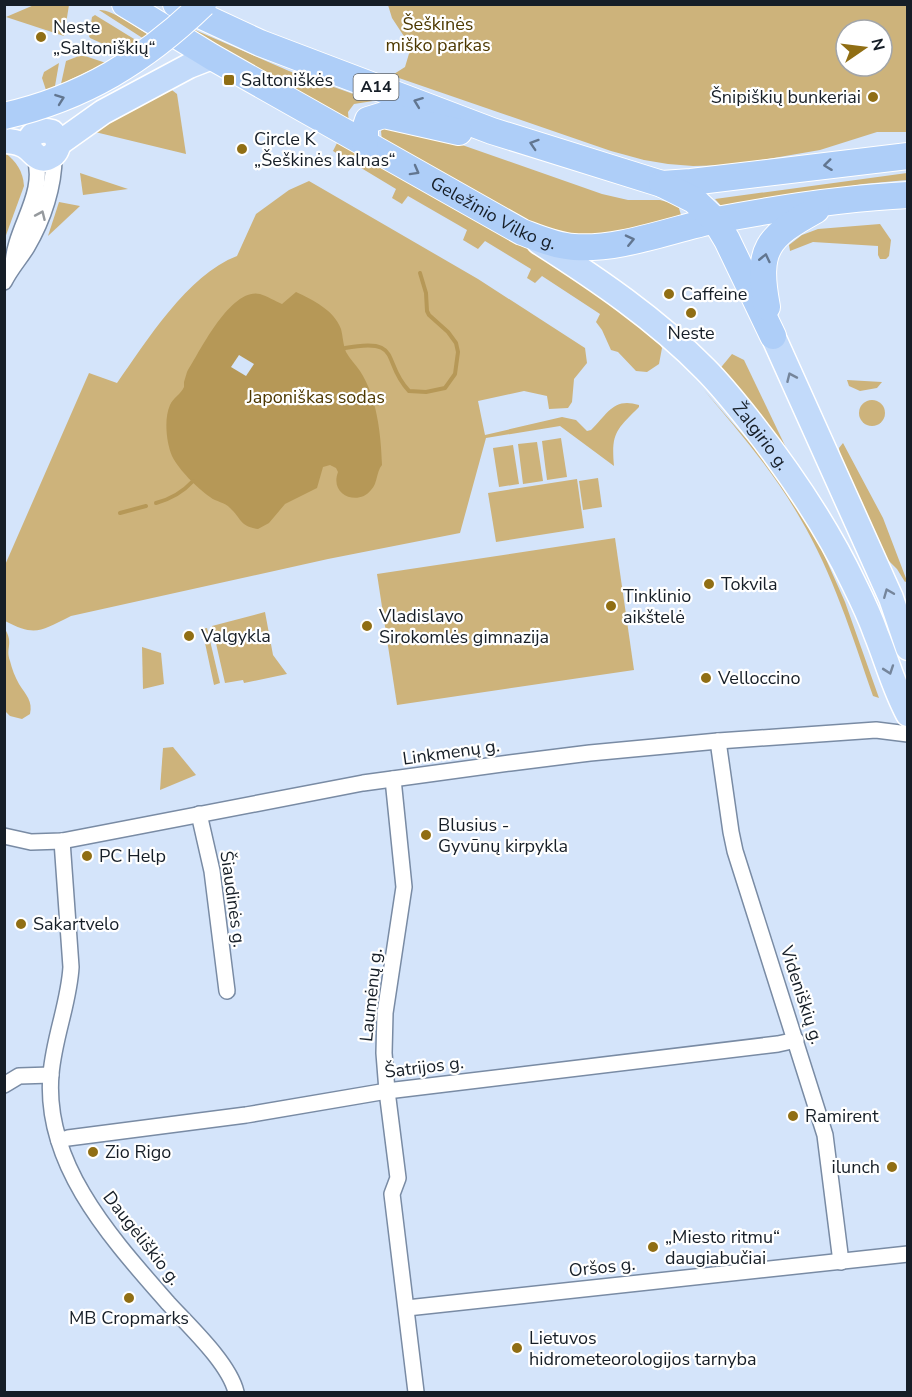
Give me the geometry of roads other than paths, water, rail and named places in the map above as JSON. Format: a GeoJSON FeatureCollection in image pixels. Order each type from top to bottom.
{"type":"FeatureCollection","features":[{"type":"Feature","properties":{"kind":"highway","name":"Geležinio Vilko g."},"geometry":{"type":"LineString","coordinates":[[124,4],[175,36],[522,232],[548,242],[572,247],[601,247],[715,220],[871,197],[908,195]]}},
{"type":"Feature","properties":{"kind":"highway","name":"A14"},"geometry":{"type":"LineString","coordinates":[[176,4],[279,51],[492,131],[662,184],[908,156]]}},
{"type":"Feature","properties":{"kind":"highway"},"geometry":{"type":"LineString","coordinates":[[4,116],[70,96],[122,70],[156,46],[203,4]]}},
{"type":"Feature","properties":{"kind":"highway"},"geometry":{"type":"LineString","coordinates":[[365,142],[364,129],[369,120],[384,115],[467,134],[492,131]]}},
{"type":"Feature","properties":{"kind":"highway"},"geometry":{"type":"LineString","coordinates":[[662,184],[694,200],[715,220],[773,336]]}},
{"type":"Feature","properties":{"kind":"highway"},"geometry":{"type":"LineString","coordinates":[[773,336],[762,280],[767,249],[778,234],[790,224],[828,203]]}},
{"type":"Feature","properties":{"kind":"main road"},"geometry":{"type":"LineString","coordinates":[[163,79],[173,55],[175,36]]}},
{"type":"Feature","properties":{"kind":"main road"},"geometry":{"type":"LineString","coordinates":[[4,141],[44,146],[163,79],[212,57]]}},
{"type":"Feature","properties":{"kind":"main road","name":"Žalgirio g."},"geometry":{"type":"LineString","coordinates":[[522,232],[566,259],[651,321],[706,369],[743,414],[792,477],[848,572],[877,634],[899,698],[908,714]]}},
{"type":"Feature","properties":{"kind":"main road"},"geometry":{"type":"LineString","coordinates":[[773,336],[891,598],[908,648]]}},
{"type":"Feature","properties":{"kind":"street"},"geometry":{"type":"LineString","coordinates":[[4,282],[28,244],[45,205],[53,179],[44,146]]}},
{"type":"Feature","properties":{"kind":"street","name":"Linkmenų g."},"geometry":{"type":"LineString","coordinates":[[4,836],[31,842],[62,841],[352,785],[590,753],[876,730],[908,734]]}},
{"type":"Feature","properties":{"kind":"street","name":"Videniškių g."},"geometry":{"type":"LineString","coordinates":[[718,741],[730,832],[735,851],[825,1135],[841,1262]]}},
{"type":"Feature","properties":{"kind":"street","name":"Laumėnų g."},"geometry":{"type":"LineString","coordinates":[[393,779],[404,887],[385,1013],[384,1053],[398,1178],[392,1194],[416,1392]]}},
{"type":"Feature","properties":{"kind":"street","name":"Šiaudinės g."},"geometry":{"type":"LineString","coordinates":[[199,814],[212,871],[226,991]]}},
{"type":"Feature","properties":{"kind":"street","name":"Daugėliškio g."},"geometry":{"type":"LineString","coordinates":[[62,841],[71,967],[70,984],[55,1043],[51,1075],[50,1096],[59,1141],[71,1173],[102,1224],[227,1370],[237,1392]]}},
{"type":"Feature","properties":{"kind":"street","name":"Šatrijos g."},"geometry":{"type":"LineString","coordinates":[[59,1141],[246,1115],[387,1091],[796,1040]]}},
{"type":"Feature","properties":{"kind":"street"},"geometry":{"type":"LineString","coordinates":[[4,1085],[19,1076],[51,1075]]}},
{"type":"Feature","properties":{"kind":"street","name":"Oršos g."},"geometry":{"type":"LineString","coordinates":[[407,1308],[908,1254]]}},
{"type":"Feature","properties":{"kind":"waterway"},"geometry":{"type":"LineString","coordinates":[[345,348],[376,346],[384,349],[409,391],[426,392],[445,388],[455,374],[458,352],[456,343],[448,332],[427,311],[426,293],[420,273]]}},
{"type":"Feature","properties":{"kind":"waterway"},"geometry":{"type":"LineString","coordinates":[[156,503],[176,495],[193,481]]}},
{"type":"Feature","properties":{"kind":"waterway"},"geometry":{"type":"LineString","coordinates":[[120,513],[146,506]]}},
{"type":"Feature","properties":{"kind":"place","name":"Neste „Saltoniškių“"},"geometry":{"type":"Point","coordinates":[41,37]}},
{"type":"Feature","properties":{"kind":"place","name":"Saltoniškės"},"geometry":{"type":"Point","coordinates":[229,80]}},
{"type":"Feature","properties":{"kind":"place","name":"Šnipiškių bunkeriai"},"geometry":{"type":"Point","coordinates":[873,97]}},
{"type":"Feature","properties":{"kind":"place","name":"Circle K „Šeškinės kalnas“"},"geometry":{"type":"Point","coordinates":[242,149]}},
{"type":"Feature","properties":{"kind":"place","name":"Caffeine"},"geometry":{"type":"Point","coordinates":[669,294]}},
{"type":"Feature","properties":{"kind":"place","name":"Neste"},"geometry":{"type":"Point","coordinates":[691,313]}},
{"type":"Feature","properties":{"kind":"place","name":"Tokvila"},"geometry":{"type":"Point","coordinates":[709,584]}},
{"type":"Feature","properties":{"kind":"place","name":"Tinklinio aikštelė"},"geometry":{"type":"Point","coordinates":[611,606]}},
{"type":"Feature","properties":{"kind":"place","name":"Vladislavo Sirokomlės gimnazija"},"geometry":{"type":"Point","coordinates":[367,626]}},
{"type":"Feature","properties":{"kind":"place","name":"Valgykla"},"geometry":{"type":"Point","coordinates":[189,636]}},
{"type":"Feature","properties":{"kind":"place","name":"Velloccino"},"geometry":{"type":"Point","coordinates":[706,678]}},
{"type":"Feature","properties":{"kind":"place","name":"Blusius - Gyvūnų kirpykla"},"geometry":{"type":"Point","coordinates":[426,835]}},
{"type":"Feature","properties":{"kind":"place","name":"PC Help"},"geometry":{"type":"Point","coordinates":[87,856]}},
{"type":"Feature","properties":{"kind":"place","name":"Sakartvelo"},"geometry":{"type":"Point","coordinates":[21,924]}},
{"type":"Feature","properties":{"kind":"place","name":"Ramirent"},"geometry":{"type":"Point","coordinates":[793,1116]}},
{"type":"Feature","properties":{"kind":"place","name":"Zio Rigo"},"geometry":{"type":"Point","coordinates":[93,1152]}},
{"type":"Feature","properties":{"kind":"place","name":"ilunch"},"geometry":{"type":"Point","coordinates":[892,1167]}},
{"type":"Feature","properties":{"kind":"place","name":"„Miesto ritmu“ daugiabučiai"},"geometry":{"type":"Point","coordinates":[653,1247]}},
{"type":"Feature","properties":{"kind":"place","name":"MB Cropmarks"},"geometry":{"type":"Point","coordinates":[129,1298]}},
{"type":"Feature","properties":{"kind":"place","name":"Lietuvos hidrometeorologijos tarnyba"},"geometry":{"type":"Point","coordinates":[517,1348]}},
{"type":"Feature","properties":{"kind":"park label","name":"Šeškinės miško parkas"},"geometry":{"type":"Point","coordinates":[438,34]}},
{"type":"Feature","properties":{"kind":"park label","name":"Japoniškas sodas"},"geometry":{"type":"Point","coordinates":[316,397]}}]}
